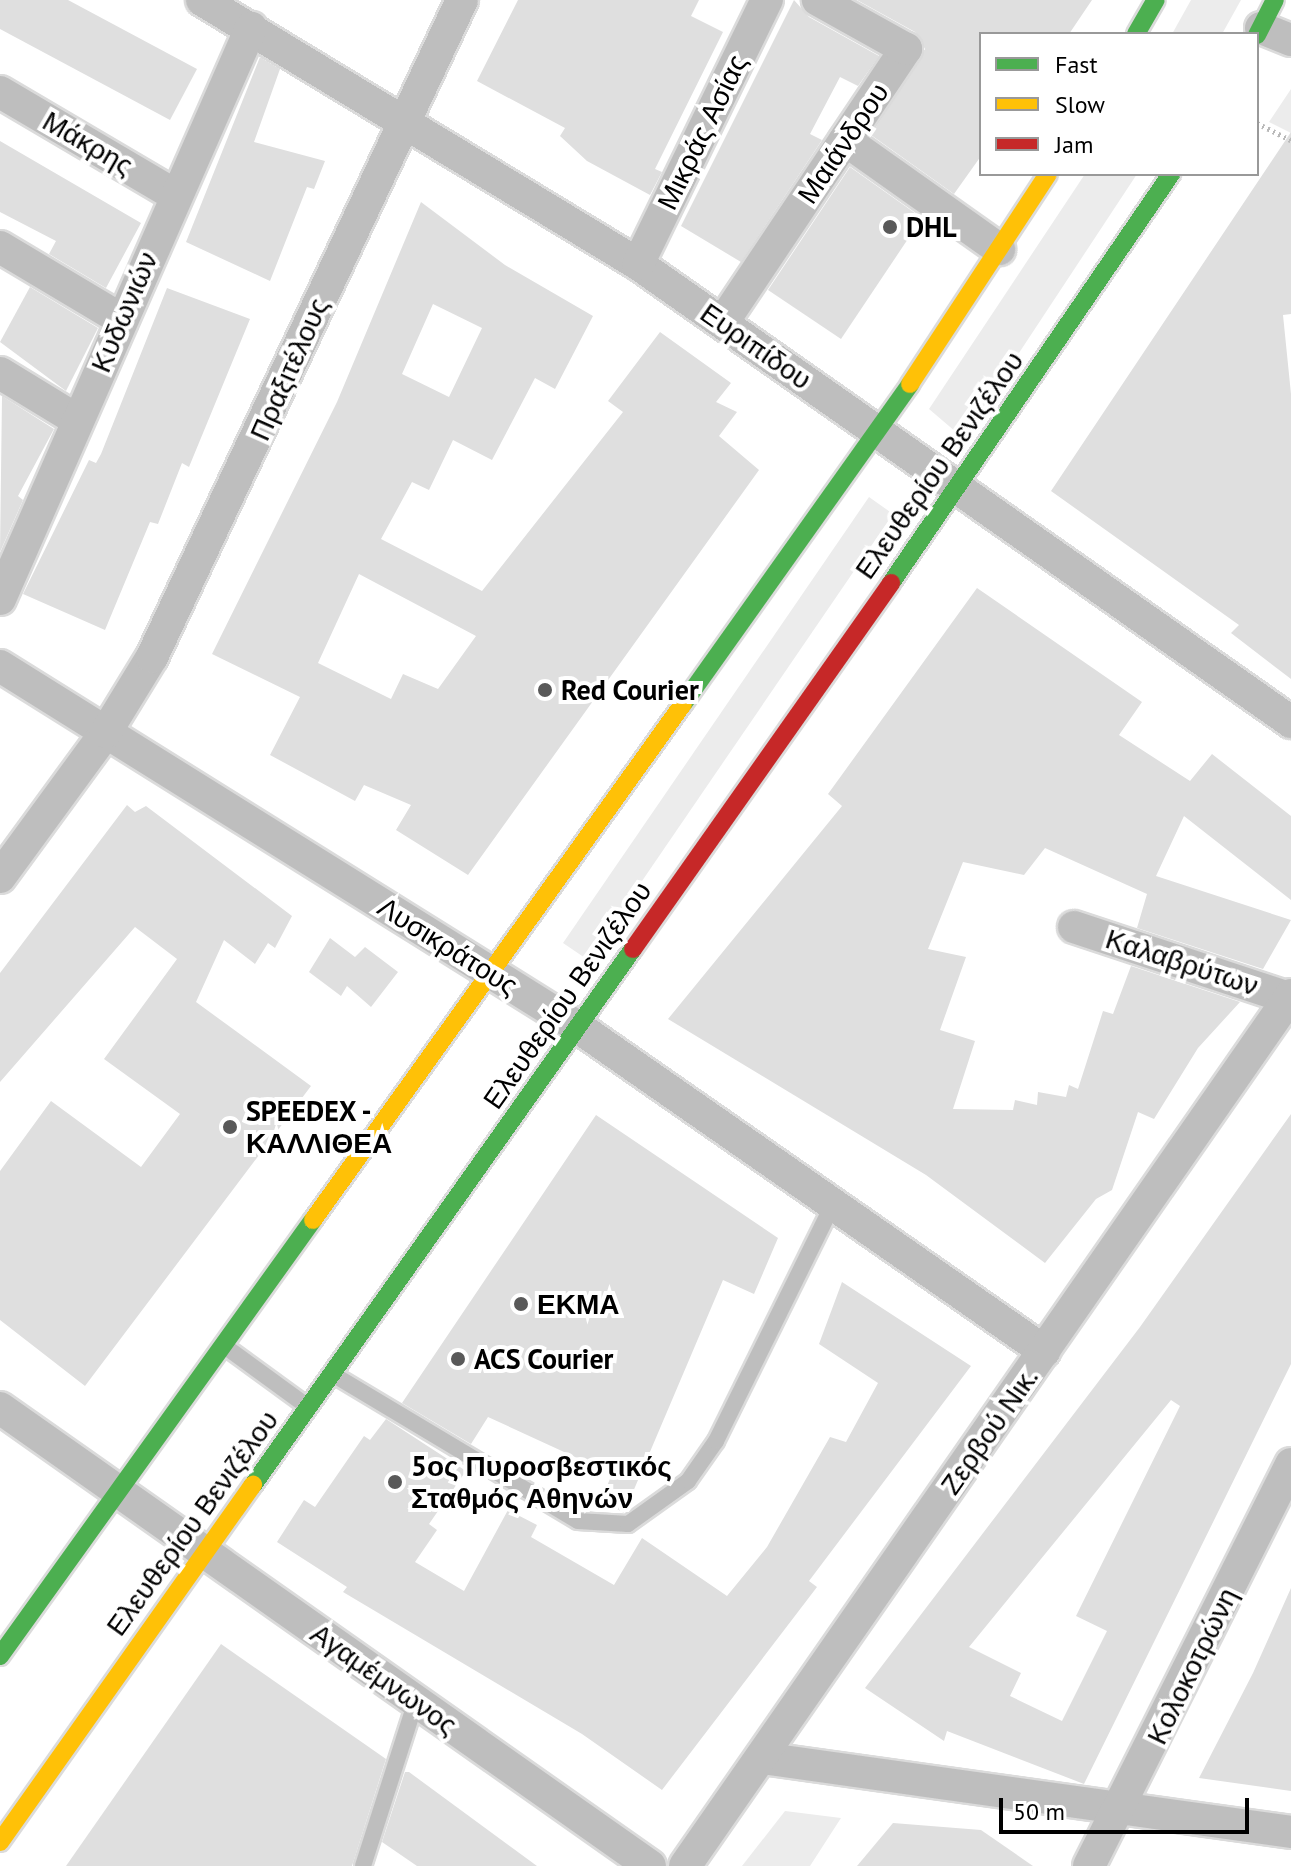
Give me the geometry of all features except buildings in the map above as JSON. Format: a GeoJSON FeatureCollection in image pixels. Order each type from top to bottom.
{"type":"FeatureCollection","features":[{"type":"Feature","properties":{"kind":"main road"},"geometry":{"type":"LineString","coordinates":[[1137,32],[1156,0]]}},
{"type":"Feature","properties":{"kind":"main road"},"geometry":{"type":"LineString","coordinates":[[1259,32],[1275,0]]}},
{"type":"Feature","properties":{"kind":"main road"},"geometry":{"type":"LineString","coordinates":[[0,1656],[877,434],[1047,176]]}},
{"type":"Feature","properties":{"kind":"main road","name":"Ελευθερίου Βενιζέλου"},"geometry":{"type":"LineString","coordinates":[[0,1842],[334,1375],[955,492],[1170,176]]}},
{"type":"Feature","properties":{"kind":"street","name":"Ευριπίδου"},"geometry":{"type":"LineString","coordinates":[[202,0],[404,117],[638,264],[723,322],[955,492],[1291,722]]}},
{"type":"Feature","properties":{"kind":"street","name":"Πραξιτέλους"},"geometry":{"type":"LineString","coordinates":[[0,877],[106,732],[152,657],[248,459],[404,117],[462,0]]}},
{"type":"Feature","properties":{"kind":"street","name":"Μικράς Ασίας"},"geometry":{"type":"LineString","coordinates":[[638,264],[767,0]]}},
{"type":"Feature","properties":{"kind":"street","name":"Μαιάνδρου"},"geometry":{"type":"LineString","coordinates":[[723,322],[906,49],[818,0]]}},
{"type":"Feature","properties":{"kind":"street","name":"Κυδωνιών"},"geometry":{"type":"LineString","coordinates":[[0,599],[251,28]]}},
{"type":"Feature","properties":{"kind":"street"},"geometry":{"type":"LineString","coordinates":[[1259,32],[1291,40]]}},
{"type":"Feature","properties":{"kind":"street","name":"Μάκρης"},"geometry":{"type":"LineString","coordinates":[[0,92],[175,195]]}},
{"type":"Feature","properties":{"kind":"street"},"geometry":{"type":"LineString","coordinates":[[845,140],[999,249]]}},
{"type":"Feature","properties":{"kind":"street"},"geometry":{"type":"LineString","coordinates":[[0,247],[121,319]]}},
{"type":"Feature","properties":{"kind":"street"},"geometry":{"type":"LineString","coordinates":[[0,373],[77,420]]}},
{"type":"Feature","properties":{"kind":"street","name":"Λυσικράτους"},"geometry":{"type":"LineString","coordinates":[[0,666],[578,1027],[1044,1351]]}},
{"type":"Feature","properties":{"kind":"street","name":"Καλαβρύτων"},"geometry":{"type":"LineString","coordinates":[[1074,927],[1287,1007]]}},
{"type":"Feature","properties":{"kind":"street","name":"Ζερβού Νικ."},"geometry":{"type":"LineString","coordinates":[[685,1866],[1287,1007]]}},
{"type":"Feature","properties":{"kind":"street","name":"Αγαμέμνωνος"},"geometry":{"type":"LineString","coordinates":[[0,1408],[650,1866]]}},
{"type":"Feature","properties":{"kind":"street","name":"Κολοκοτρώνη"},"geometry":{"type":"LineString","coordinates":[[1089,1866],[1124,1806],[1291,1464]]}},
{"type":"Feature","properties":{"kind":"street"},"geometry":{"type":"LineString","coordinates":[[762,1758],[1124,1806],[1291,1832]]}},
{"type":"Feature","properties":{"kind":"lane"},"geometry":{"type":"LineString","coordinates":[[334,1375],[578,1521],[628,1524],[688,1481],[716,1441],[833,1204]]}},
{"type":"Feature","properties":{"kind":"lane"},"geometry":{"type":"LineString","coordinates":[[223,1345],[309,1407]]}},
{"type":"Feature","properties":{"kind":"lane"},"geometry":{"type":"LineString","coordinates":[[363,1866],[416,1701]]}},
{"type":"Feature","properties":{"kind":"path"},"geometry":{"type":"LineString","coordinates":[[1259,124],[1291,140]]}},
{"type":"Feature","properties":{"kind":"shaded area"},"geometry":{"type":"Polygon","coordinates":[[[1191,0],[1241,0],[1223,32],[1173,32],[1191,0]]]}},
{"type":"Feature","properties":{"kind":"shaded area"},"geometry":{"type":"Polygon","coordinates":[[[1291,89],[1291,133],[1269,122],[1291,89]]]}},
{"type":"Feature","properties":{"kind":"shaded area"},"geometry":{"type":"Polygon","coordinates":[[[1084,176],[1136,176],[963,438],[929,409],[1084,176]]]}},
{"type":"Feature","properties":{"kind":"shaded area"},"geometry":{"type":"Polygon","coordinates":[[[869,497],[893,514],[588,960],[563,943],[869,497]]]}},
{"type":"Feature","properties":{"kind":"shaded area"},"geometry":{"type":"Polygon","coordinates":[[[785,1811],[841,1818],[810,1866],[742,1866],[785,1811]]]}},
{"type":"Feature","properties":{"kind":"traffic: fast"},"geometry":{"type":"LineString","coordinates":[[1137,32],[1156,0]]}},
{"type":"Feature","properties":{"kind":"traffic: fast"},"geometry":{"type":"LineString","coordinates":[[1259,32],[1275,0]]}},
{"type":"Feature","properties":{"kind":"traffic: fast"},"geometry":{"type":"LineString","coordinates":[[891,583],[1170,176]]}},
{"type":"Feature","properties":{"kind":"traffic: fast"},"geometry":{"type":"LineString","coordinates":[[683,704],[910,384]]}},
{"type":"Feature","properties":{"kind":"traffic: fast"},"geometry":{"type":"LineString","coordinates":[[253,1485],[633,949]]}},
{"type":"Feature","properties":{"kind":"traffic: fast"},"geometry":{"type":"LineString","coordinates":[[0,1656],[313,1220]]}},
{"type":"Feature","properties":{"kind":"traffic: slow"},"geometry":{"type":"LineString","coordinates":[[910,384],[1047,176]]}},
{"type":"Feature","properties":{"kind":"traffic: slow"},"geometry":{"type":"LineString","coordinates":[[313,1220],[683,704]]}},
{"type":"Feature","properties":{"kind":"traffic: slow"},"geometry":{"type":"LineString","coordinates":[[0,1842],[253,1485]]}},
{"type":"Feature","properties":{"kind":"traffic: jam"},"geometry":{"type":"LineString","coordinates":[[633,949],[891,583]]}},
{"type":"Feature","properties":{"kind":"place","name":"DHL"},"geometry":{"type":"Point","coordinates":[890,227]}},
{"type":"Feature","properties":{"kind":"place","name":"Red Courier"},"geometry":{"type":"Point","coordinates":[545,690]}},
{"type":"Feature","properties":{"kind":"place","name":"SPEEDEX - ΚΑΛΛΙΘΕΑ"},"geometry":{"type":"Point","coordinates":[230,1127]}},
{"type":"Feature","properties":{"kind":"place","name":"ΕΚΜΑ"},"geometry":{"type":"Point","coordinates":[521,1304]}},
{"type":"Feature","properties":{"kind":"place","name":"ACS Courier"},"geometry":{"type":"Point","coordinates":[458,1359]}},
{"type":"Feature","properties":{"kind":"place","name":"5ος Πυροσβεστικός Σταθμός Αθηνών"},"geometry":{"type":"Point","coordinates":[395,1482]}}]}
